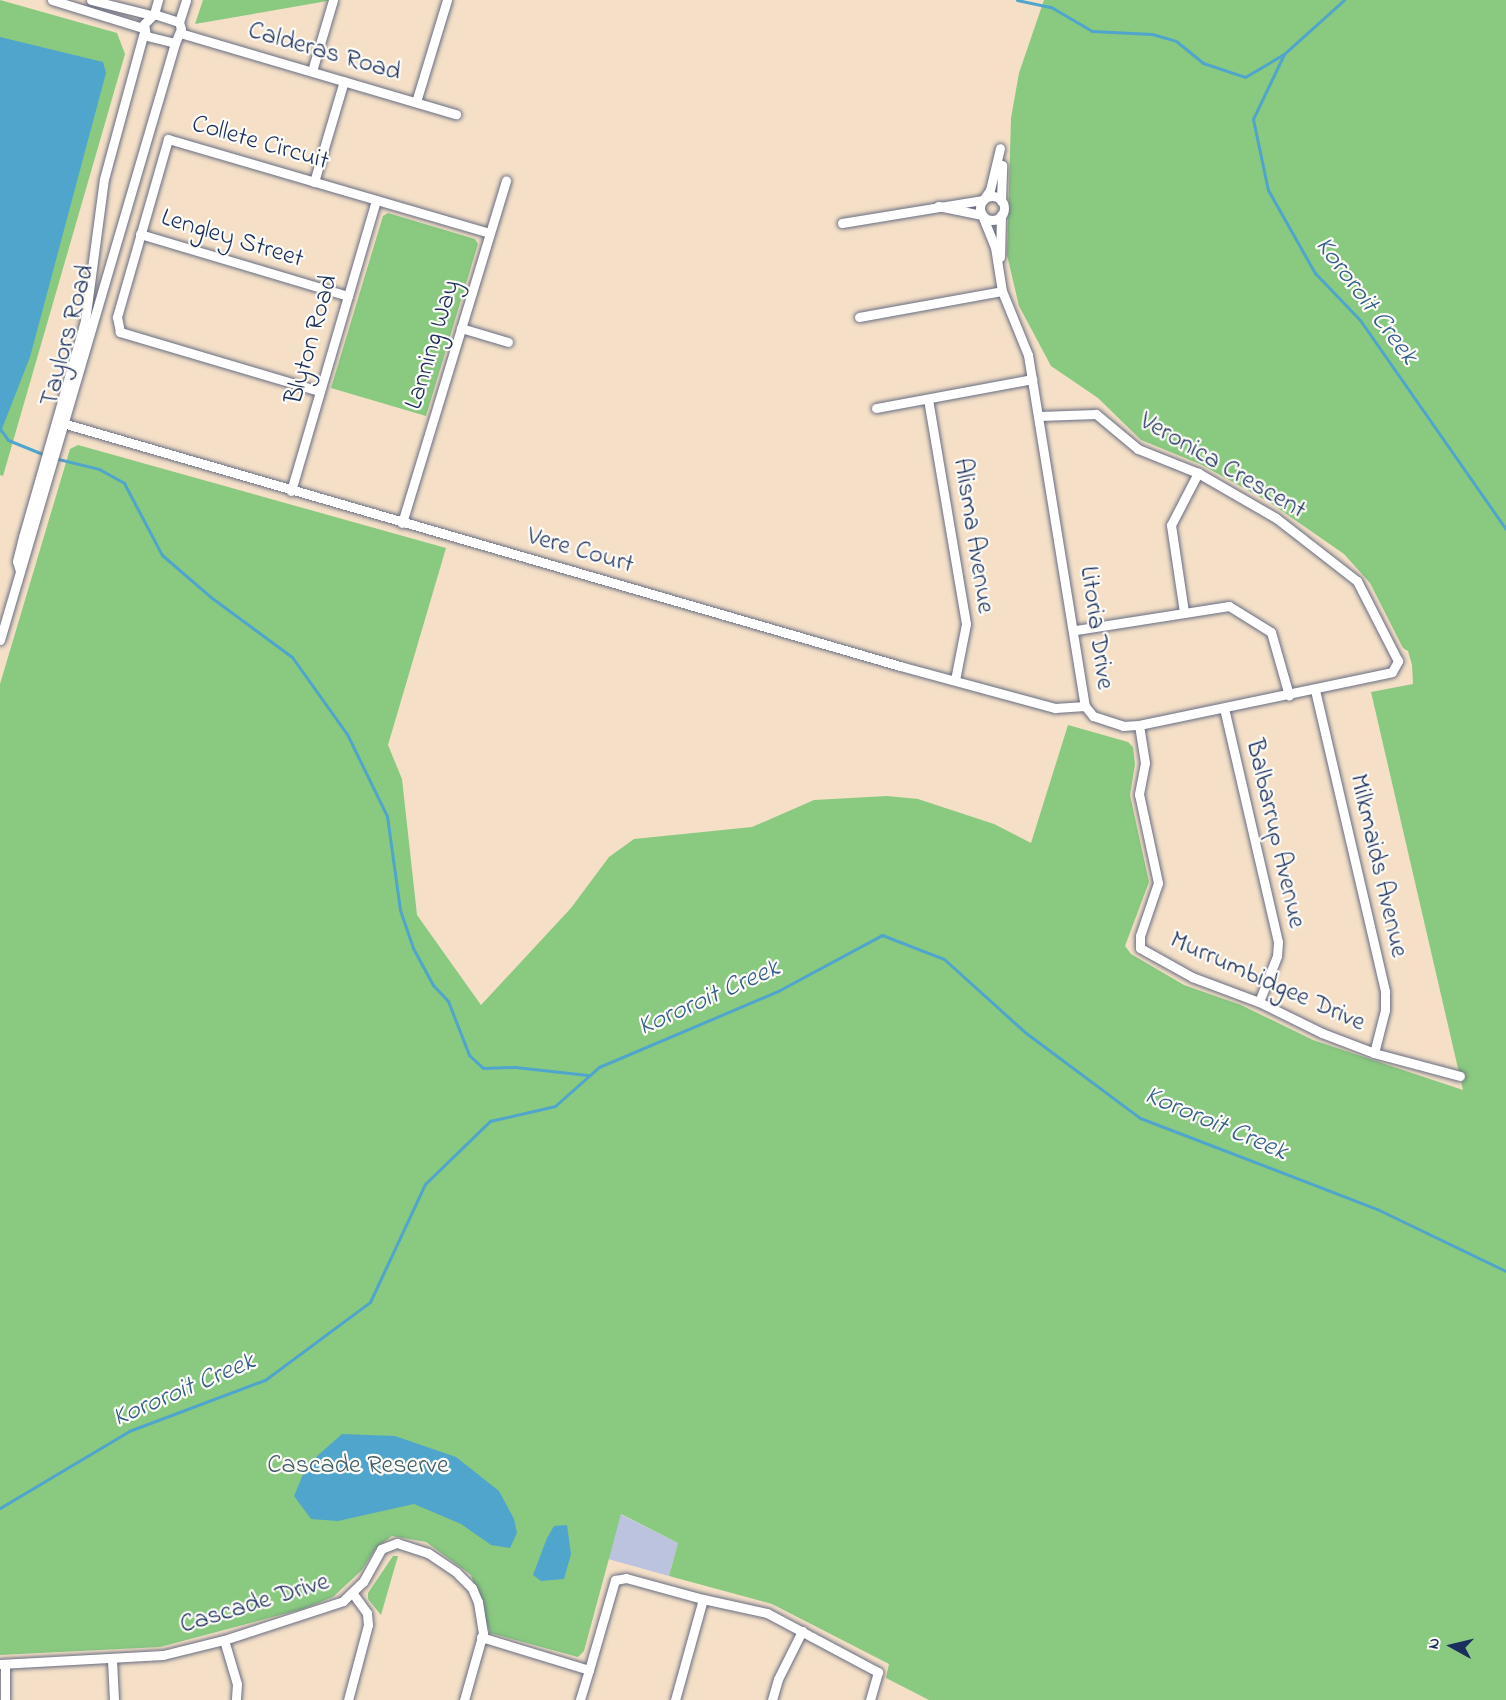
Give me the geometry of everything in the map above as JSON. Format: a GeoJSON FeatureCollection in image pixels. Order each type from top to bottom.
{"type":"FeatureCollection","features":[{"type":"Feature","properties":{"kind":"street"},"geometry":{"type":"LineString","coordinates":[[52,0],[143,30],[149,38],[175,43]]}},
{"type":"Feature","properties":{"kind":"street"},"geometry":{"type":"LineString","coordinates":[[90,0],[179,22]]}},
{"type":"Feature","properties":{"kind":"street"},"geometry":{"type":"LineString","coordinates":[[20,573],[17,561],[23,537],[80,344],[104,179],[143,30],[158,0]]}},
{"type":"Feature","properties":{"kind":"street"},"geometry":{"type":"LineString","coordinates":[[180,33],[179,22],[186,0]]}},
{"type":"Feature","properties":{"kind":"street"},"geometry":{"type":"LineString","coordinates":[[312,71],[333,0]]}},
{"type":"Feature","properties":{"kind":"street"},"geometry":{"type":"LineString","coordinates":[[416,102],[447,0]]}},
{"type":"Feature","properties":{"kind":"street","name":"Calderas Road"},"geometry":{"type":"LineString","coordinates":[[180,33],[456,114]]}},
{"type":"Feature","properties":{"kind":"street","name":"Taylors Road"},"geometry":{"type":"LineString","coordinates":[[0,640],[66,424],[175,43],[180,33]]}},
{"type":"Feature","properties":{"kind":"street"},"geometry":{"type":"LineString","coordinates":[[314,182],[344,81]]}},
{"type":"Feature","properties":{"kind":"street","name":"Collete Circuit"},"geometry":{"type":"LineString","coordinates":[[319,392],[120,332],[117,317],[168,139],[490,233]]}},
{"type":"Feature","properties":{"kind":"street","name":"Litoria Drive"},"geometry":{"type":"LineString","coordinates":[[999,268],[982,215],[983,200],[990,190],[1000,148],[999,268],[1002,291],[1028,355],[1076,630],[1085,706],[1093,716],[1108,723],[1139,725],[1315,690],[1392,672],[1398,661]]}},
{"type":"Feature","properties":{"kind":"street","name":"Lanning Way"},"geometry":{"type":"LineString","coordinates":[[402,523],[506,180]]}},
{"type":"Feature","properties":{"kind":"street"},"geometry":{"type":"LineString","coordinates":[[842,223],[994,197],[1001,201]]}},
{"type":"Feature","properties":{"kind":"street","name":"Blyton Road"},"geometry":{"type":"LineString","coordinates":[[291,491],[376,200]]}},
{"type":"Feature","properties":{"kind":"street"},"geometry":{"type":"LineString","coordinates":[[938,206],[982,215],[991,220],[1001,215]]}},
{"type":"Feature","properties":{"kind":"street","name":"Lengley Street"},"geometry":{"type":"LineString","coordinates":[[140,234],[348,296]]}},
{"type":"Feature","properties":{"kind":"street"},"geometry":{"type":"LineString","coordinates":[[859,317],[1002,291]]}},
{"type":"Feature","properties":{"kind":"street"},"geometry":{"type":"LineString","coordinates":[[461,328],[508,342]]}},
{"type":"Feature","properties":{"kind":"street"},"geometry":{"type":"LineString","coordinates":[[876,408],[1032,379]]}},
{"type":"Feature","properties":{"kind":"street","name":"Alisma Avenue"},"geometry":{"type":"LineString","coordinates":[[928,399],[966,624],[955,680]]}},
{"type":"Feature","properties":{"kind":"street","name":"Veronica Crescent"},"geometry":{"type":"LineString","coordinates":[[1039,416],[1096,414],[1138,449],[1198,473],[1276,518],[1345,568],[1358,581],[1398,661]]}},
{"type":"Feature","properties":{"kind":"street","name":"Vere Court"},"geometry":{"type":"LineString","coordinates":[[66,424],[402,523],[1055,708],[1085,706]]}},
{"type":"Feature","properties":{"kind":"street"},"geometry":{"type":"LineString","coordinates":[[1184,612],[1171,525],[1198,473]]}},
{"type":"Feature","properties":{"kind":"street"},"geometry":{"type":"LineString","coordinates":[[1076,630],[1229,606],[1271,632],[1289,695]]}},
{"type":"Feature","properties":{"kind":"street","name":"Milkmaids Avenue"},"geometry":{"type":"LineString","coordinates":[[1315,690],[1385,992],[1385,1010],[1374,1053]]}},
{"type":"Feature","properties":{"kind":"street","name":"Balbarrup Avenue"},"geometry":{"type":"LineString","coordinates":[[1224,708],[1278,942],[1277,956],[1259,1002]]}},
{"type":"Feature","properties":{"kind":"street","name":"Murrumbidgee Drive"},"geometry":{"type":"LineString","coordinates":[[1139,725],[1145,764],[1139,794],[1158,883],[1140,936],[1140,948],[1192,977],[1259,1002],[1374,1053],[1460,1076]]}},
{"type":"Feature","properties":{"kind":"street","name":"Cascade Drive"},"geometry":{"type":"LineString","coordinates":[[2,1664],[112,1660],[163,1655],[224,1640],[343,1601],[353,1594],[381,1549],[397,1543],[413,1546],[456,1572],[472,1588],[482,1619],[481,1637],[464,1700]]}},
{"type":"Feature","properties":{"kind":"street"},"geometry":{"type":"LineString","coordinates":[[580,1700],[615,1580],[626,1578],[703,1599],[767,1613],[878,1672],[870,1700]]}},
{"type":"Feature","properties":{"kind":"street"},"geometry":{"type":"LineString","coordinates":[[348,1700],[368,1625],[367,1613],[353,1594]]}},
{"type":"Feature","properties":{"kind":"street"},"geometry":{"type":"LineString","coordinates":[[675,1700],[703,1599]]}},
{"type":"Feature","properties":{"kind":"street"},"geometry":{"type":"LineString","coordinates":[[772,1700],[778,1679],[802,1631]]}},
{"type":"Feature","properties":{"kind":"street"},"geometry":{"type":"LineString","coordinates":[[481,1637],[589,1670]]}},
{"type":"Feature","properties":{"kind":"street"},"geometry":{"type":"LineString","coordinates":[[224,1640],[237,1684],[236,1700]]}},
{"type":"Feature","properties":{"kind":"street"},"geometry":{"type":"LineString","coordinates":[[112,1660],[114,1700]]}},
{"type":"Feature","properties":{"kind":"street"},"geometry":{"type":"LineString","coordinates":[[2,1664],[5,1700]]}},
{"type":"Feature","properties":{"kind":"shaded area"},"geometry":{"type":"Polygon","coordinates":[[[620,1514],[678,1543],[669,1576],[608,1559],[620,1514]]]}},
{"type":"Feature","properties":{"kind":"green space"},"geometry":{"type":"Polygon","coordinates":[[[0,0],[117,33],[125,54],[3,476],[0,475],[0,0]]]}},
{"type":"Feature","properties":{"kind":"green space"},"geometry":{"type":"Polygon","coordinates":[[[203,0],[333,0],[195,24],[203,0]]]}},
{"type":"Feature","properties":{"kind":"green space","name":"Cascade Reserve"},"geometry":{"type":"Polygon","coordinates":[[[1044,0],[1506,0],[1506,1700],[929,1700],[886,1678],[889,1664],[772,1604],[669,1576],[678,1543],[621,1514],[584,1651],[578,1657],[490,1633],[471,1575],[426,1542],[392,1536],[376,1548],[362,1570],[333,1597],[303,1609],[160,1647],[0,1655],[0,684],[70,449],[78,445],[446,548],[388,745],[402,779],[417,915],[481,1005],[571,908],[609,857],[634,839],[752,827],[814,800],[887,796],[918,799],[994,824],[1031,843],[1068,725],[1128,742],[1133,747],[1135,764],[1130,795],[1149,882],[1125,946],[1131,954],[1184,985],[1241,1005],[1313,1040],[1463,1090],[1371,692],[1413,684],[1412,665],[1408,651],[1403,648],[1370,583],[1344,554],[1269,502],[1202,465],[1141,440],[1098,398],[1051,366],[1019,306],[1007,255],[1011,118],[1019,73],[1044,0]]]}},
{"type":"Feature","properties":{"kind":"green space"},"geometry":{"type":"Polygon","coordinates":[[[388,213],[475,239],[478,244],[426,416],[331,388],[383,216],[388,213]]]}},
{"type":"Feature","properties":{"kind":"green space"},"geometry":{"type":"Polygon","coordinates":[[[393,1556],[398,1556],[381,1615],[368,1599],[368,1593],[393,1556]]]}},
{"type":"Feature","properties":{"kind":"water"},"geometry":{"type":"Polygon","coordinates":[[[0,37],[103,62],[106,73],[30,357],[0,434],[0,37]]]}},
{"type":"Feature","properties":{"kind":"water"},"geometry":{"type":"Polygon","coordinates":[[[342,1434],[395,1436],[456,1457],[499,1491],[514,1519],[517,1533],[510,1548],[491,1545],[461,1524],[414,1504],[338,1521],[311,1519],[294,1496],[307,1465],[342,1434]]]}},
{"type":"Feature","properties":{"kind":"water"},"geometry":{"type":"Polygon","coordinates":[[[567,1525],[571,1554],[564,1579],[541,1581],[533,1575],[547,1538],[554,1526],[567,1525]]]}},
{"type":"Feature","properties":{"kind":"waterway"},"geometry":{"type":"LineString","coordinates":[[1017,0],[1051,7],[1092,31],[1152,34],[1176,41],[1203,63],[1245,77],[1284,54]]}},
{"type":"Feature","properties":{"kind":"waterway","name":"Kororoit Creek"},"geometry":{"type":"LineString","coordinates":[[1344,0],[1284,54],[1253,119],[1268,190],[1315,273],[1360,320],[1506,529]]}},
{"type":"Feature","properties":{"kind":"waterway"},"geometry":{"type":"LineString","coordinates":[[1,430],[8,440],[45,455]]}},
{"type":"Feature","properties":{"kind":"waterway"},"geometry":{"type":"LineString","coordinates":[[54,458],[99,469],[124,483],[162,555],[212,598],[292,657],[347,734],[387,816],[400,910],[413,948],[433,985],[448,1001],[469,1055],[483,1068],[515,1067],[588,1075]]}},
{"type":"Feature","properties":{"kind":"waterway","name":"Kororoit Creek"},"geometry":{"type":"LineString","coordinates":[[0,1508],[129,1431],[265,1380],[370,1302],[425,1184],[490,1121],[555,1106],[599,1067],[778,991],[882,935],[944,959],[1026,1033],[1140,1118],[1377,1209],[1506,1271]]}}]}
